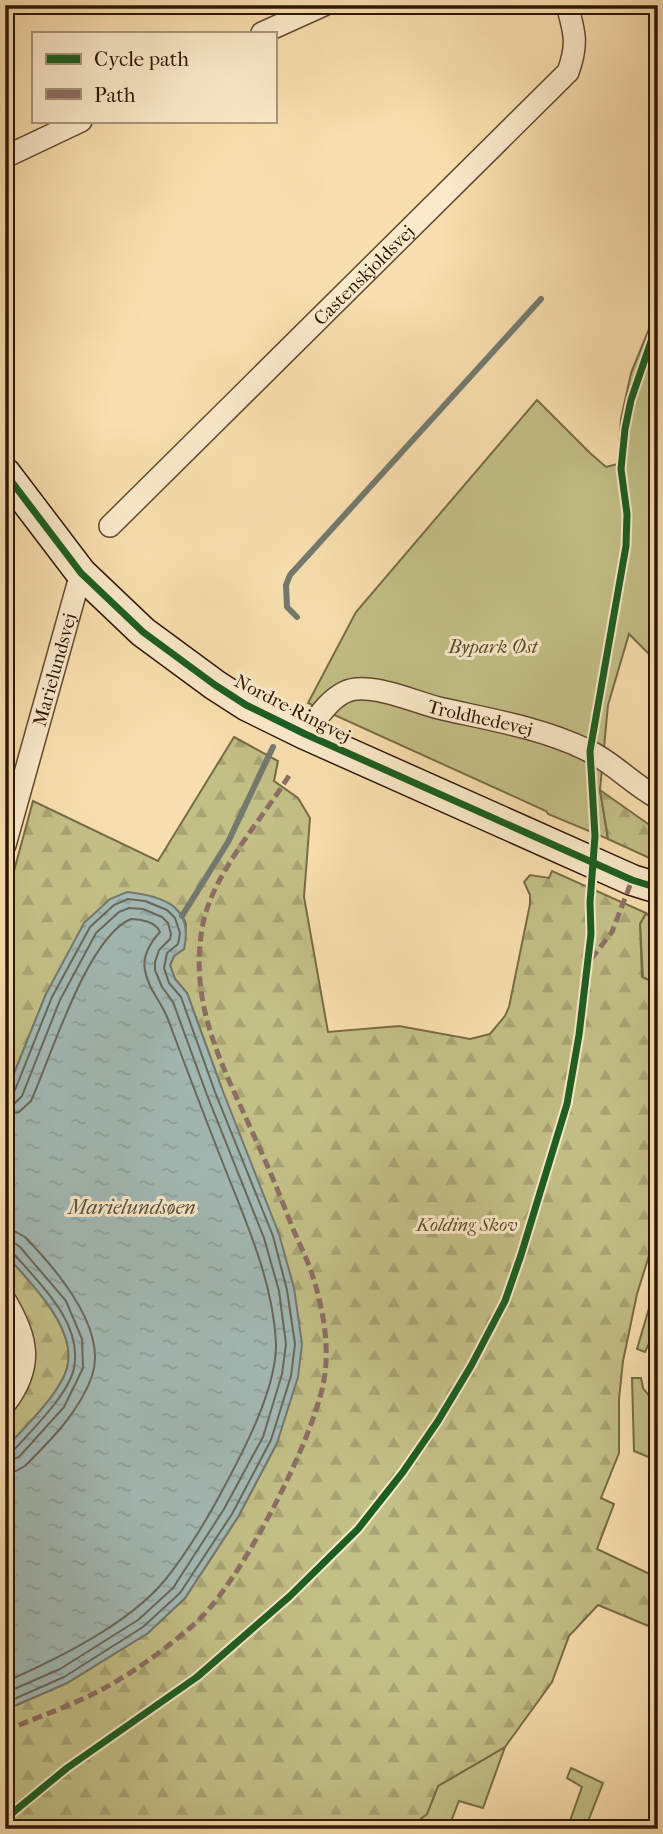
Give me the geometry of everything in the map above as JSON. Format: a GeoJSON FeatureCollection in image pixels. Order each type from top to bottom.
{"type":"FeatureCollection","features":[{"type":"Feature","properties":{"kind":"main road","name":"Nordre Ringvej"},"geometry":{"type":"LineString","coordinates":[[5,473],[81,573],[143,632],[189,668],[246,705],[304,734],[645,884],[658,898]]}},
{"type":"Feature","properties":{"kind":"street"},"geometry":{"type":"LineString","coordinates":[[264,32],[324,5]]}},
{"type":"Feature","properties":{"kind":"street","name":"Castenskjoldsvej"},"geometry":{"type":"LineString","coordinates":[[110,526],[568,72],[575,52],[575,35],[567,5]]}},
{"type":"Feature","properties":{"kind":"street"},"geometry":{"type":"LineString","coordinates":[[5,157],[79,122]]}},
{"type":"Feature","properties":{"kind":"street","name":"Marielundsvej"},"geometry":{"type":"LineString","coordinates":[[5,845],[81,573]]}},
{"type":"Feature","properties":{"kind":"street","name":"Troldhedevej"},"geometry":{"type":"LineString","coordinates":[[304,734],[327,706],[347,691],[363,688],[548,734],[590,751],[658,798]]}},
{"type":"Feature","properties":{"kind":"street"},"geometry":{"type":"LineString","coordinates":[[5,1300],[19,1324],[24,1342],[20,1380],[5,1404]]}},
{"type":"Feature","properties":{"kind":"green space","name":"Bypark Øst"},"geometry":{"type":"Polygon","coordinates":[[[658,307],[658,663],[629,634],[608,705],[600,790],[608,839],[308,703],[356,612],[537,400],[606,467],[618,464],[621,419],[631,373],[658,307]]]}},
{"type":"Feature","properties":{"kind":"green space","name":"Kolding Skov"},"geometry":{"type":"Polygon","coordinates":[[[234,737],[278,761],[274,781],[298,798],[310,818],[304,897],[328,1032],[399,1026],[470,1039],[490,1034],[509,1007],[530,904],[530,895],[524,882],[530,875],[549,878],[552,871],[646,913],[640,924],[642,977],[658,984],[658,1227],[637,1294],[623,1361],[619,1399],[619,1453],[601,1498],[614,1504],[597,1549],[658,1578],[658,1630],[598,1605],[569,1636],[552,1682],[505,1747],[438,1786],[427,1814],[408,1829],[5,1829],[5,1710],[67,1683],[148,1633],[185,1598],[238,1517],[277,1443],[222,1089],[187,993],[175,979],[170,965],[174,956],[184,949],[186,924],[181,913],[46,994],[5,1096],[5,904],[33,801],[158,861],[234,737]]]}},
{"type":"Feature","properties":{"kind":"green space"},"geometry":{"type":"Polygon","coordinates":[[[600,790],[658,831],[658,862],[608,839],[600,790]]]}},
{"type":"Feature","properties":{"kind":"green space"},"geometry":{"type":"Polygon","coordinates":[[[646,913],[658,924],[658,984],[643,978],[640,924],[646,913]]]}},
{"type":"Feature","properties":{"kind":"green space"},"geometry":{"type":"Polygon","coordinates":[[[5,1254],[38,1291],[59,1321],[68,1353],[67,1368],[57,1389],[5,1449],[5,1254]]]}},
{"type":"Feature","properties":{"kind":"green space"},"geometry":{"type":"Polygon","coordinates":[[[658,1278],[658,1324],[645,1352],[637,1349],[658,1278]]]}},
{"type":"Feature","properties":{"kind":"green space"},"geometry":{"type":"Polygon","coordinates":[[[632,1378],[641,1378],[643,1388],[658,1407],[658,1461],[634,1451],[632,1378]]]}},
{"type":"Feature","properties":{"kind":"green space"},"geometry":{"type":"Polygon","coordinates":[[[505,1747],[483,1808],[459,1801],[448,1829],[408,1829],[427,1814],[438,1786],[505,1747]]]}},
{"type":"Feature","properties":{"kind":"green space"},"geometry":{"type":"Polygon","coordinates":[[[571,1768],[603,1783],[585,1829],[567,1829],[582,1787],[567,1778],[571,1768]]]}},
{"type":"Feature","properties":{"kind":"water","name":"Marielundsøen"},"geometry":{"type":"Polygon","coordinates":[[[127,892],[163,900],[180,913],[184,923],[184,949],[174,956],[170,965],[175,979],[187,993],[279,1234],[294,1288],[302,1344],[298,1377],[277,1443],[238,1517],[185,1598],[148,1633],[67,1683],[5,1710],[5,1449],[57,1389],[67,1368],[68,1353],[59,1321],[38,1291],[5,1254],[5,1096],[46,994],[84,923],[110,899],[127,892]]]}},
{"type":"Feature","properties":{"kind":"waterway"},"geometry":{"type":"LineString","coordinates":[[297,617],[287,607],[286,585],[290,575],[541,299]]}},
{"type":"Feature","properties":{"kind":"waterway"},"geometry":{"type":"LineString","coordinates":[[182,916],[228,842],[273,747]]}},
{"type":"Feature","properties":{"kind":"marked path"},"geometry":{"type":"LineString","coordinates":[[5,1731],[78,1701],[113,1683],[170,1644],[210,1608],[230,1581],[270,1514],[316,1411],[323,1385],[326,1357],[319,1299],[307,1260],[221,1062],[212,1037],[200,985],[202,929],[215,889],[290,774]]}},
{"type":"Feature","properties":{"kind":"marked path"},"geometry":{"type":"LineString","coordinates":[[591,959],[612,932],[632,880]]}},
{"type":"Feature","properties":{"kind":"cycle path"},"geometry":{"type":"LineString","coordinates":[[5,1819],[67,1768],[197,1677],[290,1596],[358,1529],[403,1472],[438,1421],[505,1301],[567,1104],[579,1035],[591,934],[590,902],[595,836],[590,751],[626,546],[627,514],[621,469],[625,429],[631,400],[658,321]]}},
{"type":"Feature","properties":{"kind":"cycle path"},"geometry":{"type":"LineString","coordinates":[[5,473],[81,573],[143,632],[246,705],[632,880],[658,888]]}}]}
